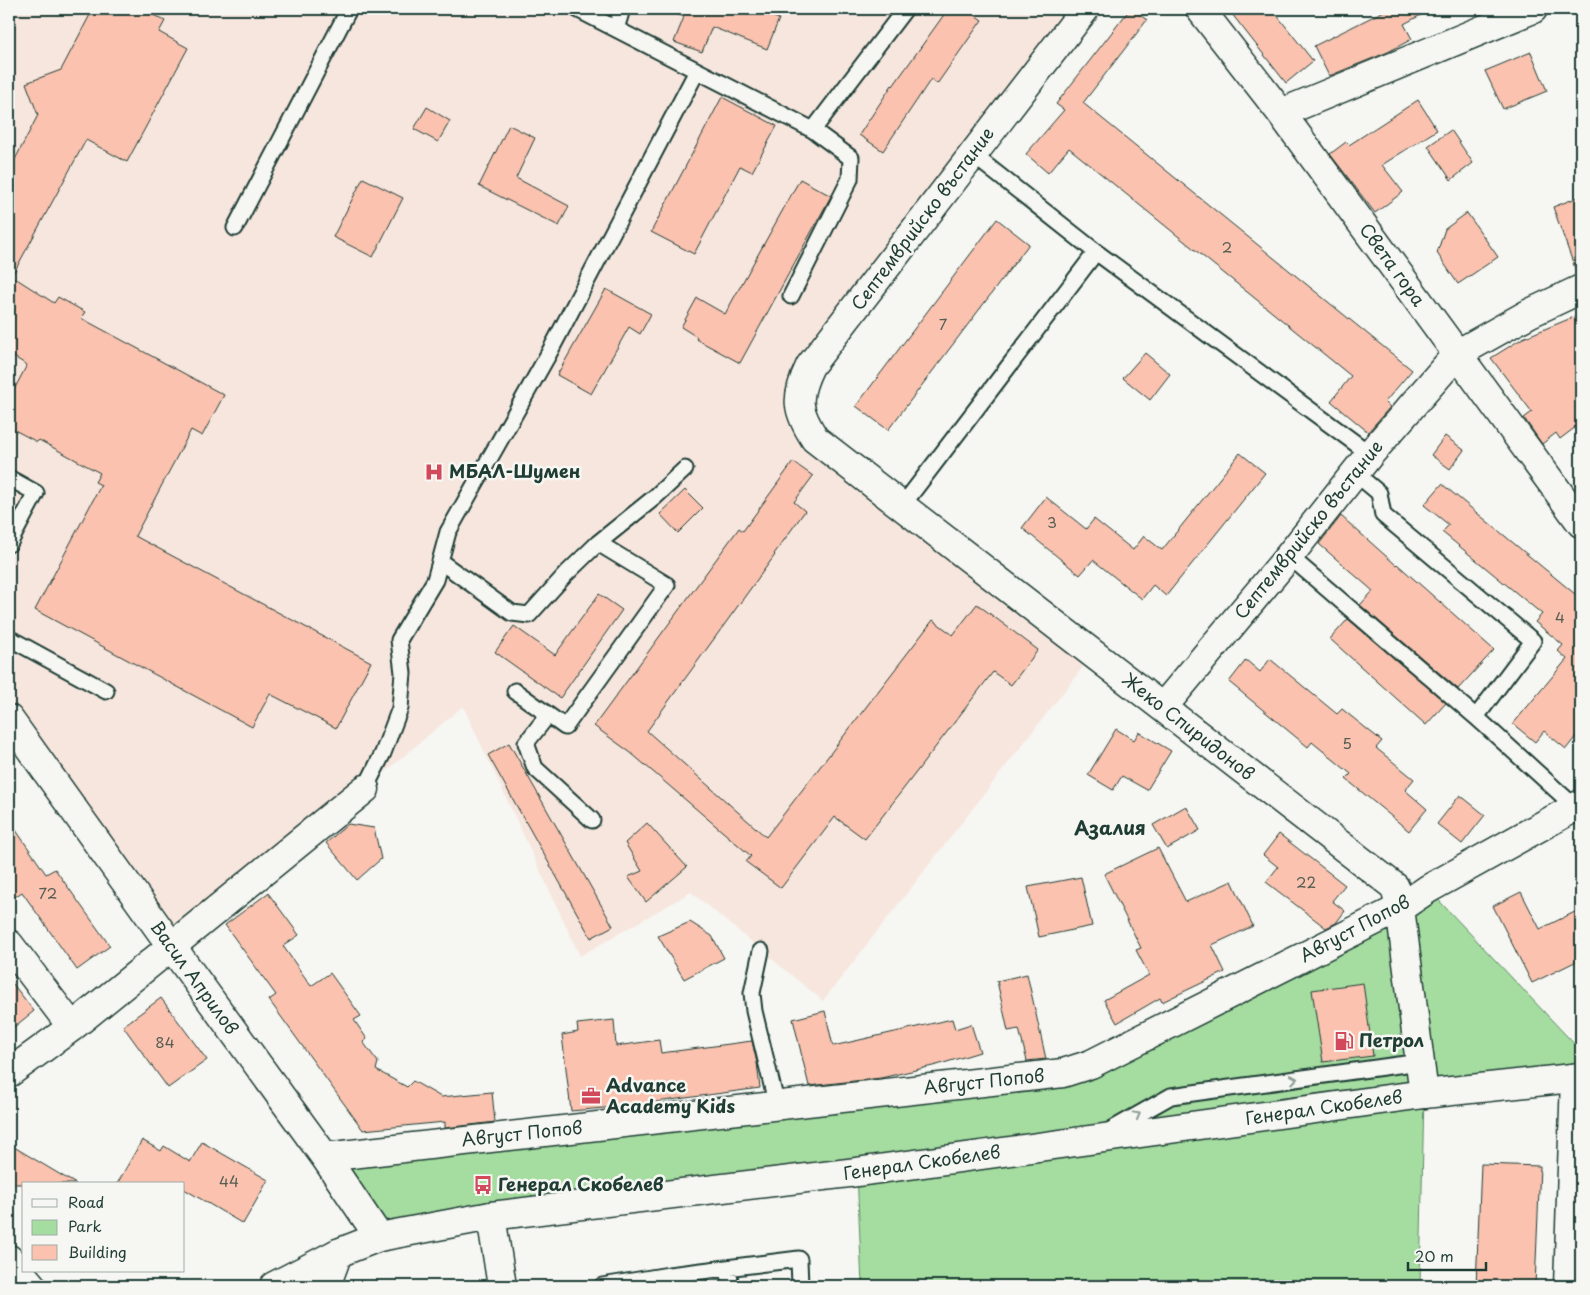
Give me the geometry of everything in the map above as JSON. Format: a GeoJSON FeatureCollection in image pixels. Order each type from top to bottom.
{"type":"FeatureCollection","features":[{"type":"Feature","properties":{"kind":"street","name":"Септемврийско въстание"},"geometry":{"type":"LineString","coordinates":[[815,439],[803,421],[799,402],[802,384],[810,366],[1085,9]]}},
{"type":"Feature","properties":{"kind":"street","name":"Света гора"},"geometry":{"type":"LineString","coordinates":[[1200,9],[1281,113],[1581,523]]}},
{"type":"Feature","properties":{"kind":"street"},"geometry":{"type":"LineString","coordinates":[[1281,113],[1533,9]]}},
{"type":"Feature","properties":{"kind":"street","name":"Септемврийско въстание"},"geometry":{"type":"LineString","coordinates":[[1163,708],[1289,556],[1362,464],[1457,354],[1530,313],[1581,289]]}},
{"type":"Feature","properties":{"kind":"street","name":"Жеко Спиридонов"},"geometry":{"type":"LineString","coordinates":[[815,439],[1395,887],[1400,908],[1424,1094]]}},
{"type":"Feature","properties":{"kind":"street","name":"Васил Априлов"},"geometry":{"type":"LineString","coordinates":[[9,719],[325,1157],[379,1237]]}},
{"type":"Feature","properties":{"kind":"street"},"geometry":{"type":"LineString","coordinates":[[9,1073],[72,1027],[365,790]]}},
{"type":"Feature","properties":{"kind":"street","name":"Август Попов"},"geometry":{"type":"LineString","coordinates":[[325,1157],[1064,1073],[1091,1064],[1400,908],[1428,889],[1578,806]]}},
{"type":"Feature","properties":{"kind":"street"},"geometry":{"type":"LineString","coordinates":[[9,944],[72,1027]]}},
{"type":"Feature","properties":{"kind":"street"},"geometry":{"type":"LineString","coordinates":[[1568,1286],[1578,1078]]}},
{"type":"Feature","properties":{"kind":"street","name":"Генерал Скобелев"},"geometry":{"type":"LineString","coordinates":[[274,1286],[338,1253],[379,1237],[491,1216],[857,1172],[1424,1094],[1578,1078]]}},
{"type":"Feature","properties":{"kind":"street"},"geometry":{"type":"LineString","coordinates":[[491,1216],[502,1286]]}},
{"type":"Feature","properties":{"kind":"street"},"geometry":{"type":"LineString","coordinates":[[326,1286],[338,1253]]}},
{"type":"Feature","properties":{"kind":"street"},"geometry":{"type":"LineString","coordinates":[[9,1259],[32,1286]]}},
{"type":"Feature","properties":{"kind":"lane"},"geometry":{"type":"LineString","coordinates":[[235,228],[349,9]]}},
{"type":"Feature","properties":{"kind":"lane"},"geometry":{"type":"LineString","coordinates":[[577,9],[813,130],[851,158],[850,179],[791,296]]}},
{"type":"Feature","properties":{"kind":"lane"},"geometry":{"type":"LineString","coordinates":[[616,29],[622,9]]}},
{"type":"Feature","properties":{"kind":"lane"},"geometry":{"type":"LineString","coordinates":[[813,130],[901,10]]}},
{"type":"Feature","properties":{"kind":"lane"},"geometry":{"type":"LineString","coordinates":[[365,790],[384,753],[400,708],[403,673],[399,640],[435,580],[448,532],[548,355],[697,71]]}},
{"type":"Feature","properties":{"kind":"lane"},"geometry":{"type":"LineString","coordinates":[[972,154],[1362,464],[1379,493],[1383,515],[1533,641],[1476,717]]}},
{"type":"Feature","properties":{"kind":"lane"},"geometry":{"type":"LineString","coordinates":[[902,506],[1096,252]]}},
{"type":"Feature","properties":{"kind":"lane"},"geometry":{"type":"LineString","coordinates":[[441,562],[512,613],[529,615],[566,574],[598,543],[655,497],[685,469]]}},
{"type":"Feature","properties":{"kind":"lane"},"geometry":{"type":"LineString","coordinates":[[9,478],[36,493],[9,544]]}},
{"type":"Feature","properties":{"kind":"lane"},"geometry":{"type":"LineString","coordinates":[[515,691],[565,727],[667,585],[598,543]]}},
{"type":"Feature","properties":{"kind":"lane"},"geometry":{"type":"LineString","coordinates":[[1289,556],[1578,806]]}},
{"type":"Feature","properties":{"kind":"lane"},"geometry":{"type":"LineString","coordinates":[[9,638],[106,691]]}},
{"type":"Feature","properties":{"kind":"lane"},"geometry":{"type":"LineString","coordinates":[[548,715],[526,743],[535,768],[592,820]]}},
{"type":"Feature","properties":{"kind":"lane"},"geometry":{"type":"LineString","coordinates":[[761,951],[752,993],[754,1011],[777,1106]]}},
{"type":"Feature","properties":{"kind":"lane"},"geometry":{"type":"LineString","coordinates":[[1095,1139],[1171,1096],[1420,1062]]}},
{"type":"Feature","properties":{"kind":"lane"},"geometry":{"type":"LineString","coordinates":[[602,1286],[669,1281],[729,1268],[798,1259],[800,1286]]}},
{"type":"Feature","properties":{"kind":"lane"},"geometry":{"type":"LineString","coordinates":[[729,1268],[730,1286]]}},
{"type":"Feature","properties":{"kind":"shaded area","name":"МБАЛ-Шумен"},"geometry":{"type":"Polygon","coordinates":[[[9,9],[1085,9],[810,366],[803,421],[1093,654],[823,1001],[691,892],[580,956],[463,706],[172,947],[9,719],[9,9]]]}},
{"type":"Feature","properties":{"kind":"green space"},"geometry":{"type":"Polygon","coordinates":[[[1428,889],[1581,1051],[1581,1077],[1424,1094],[1420,1286],[862,1286],[857,1172],[379,1237],[325,1157],[1063,1073],[1428,889]]]}},
{"type":"Feature","properties":{"kind":"building"},"geometry":{"type":"Polygon","coordinates":[[[93,9],[142,9],[165,21],[159,32],[188,48],[127,162],[86,140],[12,276],[54,303],[58,297],[85,312],[81,318],[224,395],[202,436],[191,430],[135,536],[371,662],[336,728],[270,694],[252,727],[35,610],[101,485],[95,482],[100,473],[39,440],[37,442],[9,427],[9,399],[27,365],[9,354],[9,171],[38,115],[26,83],[61,70],[93,9]]]}},
{"type":"Feature","properties":{"kind":"building"},"geometry":{"type":"Polygon","coordinates":[[[668,9],[753,9],[779,19],[767,49],[712,27],[702,52],[674,42],[684,17],[668,11],[668,9]]]}},
{"type":"Feature","properties":{"kind":"building"},"geometry":{"type":"Polygon","coordinates":[[[948,9],[966,9],[982,20],[937,84],[931,79],[883,151],[859,135],[892,85],[948,9]]]}},
{"type":"Feature","properties":{"kind":"building"},"geometry":{"type":"Polygon","coordinates":[[[1130,9],[1147,20],[1083,103],[1412,370],[1385,402],[1390,407],[1368,432],[1331,401],[1351,376],[1069,148],[1048,173],[1026,154],[1064,110],[1056,104],[1130,9]]]}},
{"type":"Feature","properties":{"kind":"building"},"geometry":{"type":"Polygon","coordinates":[[[1228,9],[1272,9],[1313,61],[1286,83],[1228,9]]]}},
{"type":"Feature","properties":{"kind":"building"},"geometry":{"type":"Polygon","coordinates":[[[1388,9],[1432,9],[1404,24],[1412,39],[1388,52],[1329,76],[1314,46],[1388,9]]]}},
{"type":"Feature","properties":{"kind":"building"},"geometry":{"type":"Polygon","coordinates":[[[1531,52],[1547,91],[1503,109],[1485,71],[1531,52]]]}},
{"type":"Feature","properties":{"kind":"building"},"geometry":{"type":"Polygon","coordinates":[[[722,97],[777,126],[752,172],[740,166],[694,254],[651,232],[722,97]]]}},
{"type":"Feature","properties":{"kind":"building"},"geometry":{"type":"Polygon","coordinates":[[[1418,100],[1437,130],[1382,165],[1403,192],[1375,213],[1330,154],[1346,142],[1349,145],[1418,100]]]}},
{"type":"Feature","properties":{"kind":"building"},"geometry":{"type":"Polygon","coordinates":[[[427,107],[450,121],[438,142],[414,129],[427,107]]]}},
{"type":"Feature","properties":{"kind":"building"},"geometry":{"type":"Polygon","coordinates":[[[509,125],[535,138],[516,178],[569,206],[559,226],[479,186],[509,125]]]}},
{"type":"Feature","properties":{"kind":"building"},"geometry":{"type":"Polygon","coordinates":[[[1451,130],[1473,163],[1451,180],[1428,146],[1451,130]]]}},
{"type":"Feature","properties":{"kind":"building"},"geometry":{"type":"Polygon","coordinates":[[[363,178],[403,198],[373,257],[333,237],[363,178]]]}},
{"type":"Feature","properties":{"kind":"building"},"geometry":{"type":"Polygon","coordinates":[[[800,179],[831,196],[740,363],[696,339],[697,337],[681,327],[697,298],[725,314],[800,179]]]}},
{"type":"Feature","properties":{"kind":"building"},"geometry":{"type":"Polygon","coordinates":[[[1581,196],[1581,274],[1577,274],[1553,207],[1581,196]]]}},
{"type":"Feature","properties":{"kind":"building"},"geometry":{"type":"Polygon","coordinates":[[[1467,213],[1498,257],[1458,284],[1437,253],[1445,229],[1467,213]]]}},
{"type":"Feature","properties":{"kind":"building"},"geometry":{"type":"Polygon","coordinates":[[[997,219],[1029,244],[888,430],[856,406],[997,219]]]}},
{"type":"Feature","properties":{"kind":"building"},"geometry":{"type":"Polygon","coordinates":[[[606,289],[651,314],[640,334],[629,327],[591,394],[557,375],[606,289]]]}},
{"type":"Feature","properties":{"kind":"building"},"geometry":{"type":"Polygon","coordinates":[[[1581,314],[1581,423],[1560,439],[1556,433],[1542,444],[1524,418],[1532,412],[1491,358],[1523,338],[1581,314]]]}},
{"type":"Feature","properties":{"kind":"building"},"geometry":{"type":"Polygon","coordinates":[[[1145,353],[1170,374],[1150,400],[1123,378],[1145,353]]]}},
{"type":"Feature","properties":{"kind":"building"},"geometry":{"type":"Polygon","coordinates":[[[1445,436],[1464,450],[1450,469],[1431,455],[1445,436]]]}},
{"type":"Feature","properties":{"kind":"building"},"geometry":{"type":"Polygon","coordinates":[[[1240,453],[1265,473],[1166,596],[1153,585],[1142,599],[1093,560],[1080,575],[1022,528],[1046,497],[1086,529],[1094,519],[1133,550],[1144,536],[1162,550],[1240,453]]]}},
{"type":"Feature","properties":{"kind":"building"},"geometry":{"type":"Polygon","coordinates":[[[793,462],[813,476],[794,502],[805,511],[647,731],[766,837],[933,620],[953,635],[977,604],[1038,650],[1011,685],[993,672],[865,839],[835,817],[781,888],[746,862],[751,856],[631,753],[594,726],[739,528],[743,531],[793,462]]]}},
{"type":"Feature","properties":{"kind":"building"},"geometry":{"type":"Polygon","coordinates":[[[1442,484],[1581,599],[1581,730],[1566,749],[1544,731],[1535,742],[1513,724],[1567,659],[1558,651],[1563,645],[1535,622],[1542,614],[1442,532],[1449,525],[1424,505],[1442,484]]]}},
{"type":"Feature","properties":{"kind":"building"},"geometry":{"type":"Polygon","coordinates":[[[685,490],[703,508],[678,533],[660,514],[685,490]]]}},
{"type":"Feature","properties":{"kind":"building"},"geometry":{"type":"Polygon","coordinates":[[[1341,516],[1494,650],[1458,689],[1360,605],[1373,591],[1319,544],[1341,516]]]}},
{"type":"Feature","properties":{"kind":"building"},"geometry":{"type":"Polygon","coordinates":[[[599,594],[622,610],[560,698],[495,652],[514,626],[555,655],[599,594]]]}},
{"type":"Feature","properties":{"kind":"building"},"geometry":{"type":"Polygon","coordinates":[[[1348,619],[1446,703],[1426,725],[1330,639],[1348,619]]]}},
{"type":"Feature","properties":{"kind":"building"},"geometry":{"type":"Polygon","coordinates":[[[1270,659],[1337,714],[1342,709],[1382,741],[1376,748],[1414,779],[1405,790],[1427,809],[1409,831],[1346,779],[1351,774],[1312,742],[1308,747],[1229,682],[1246,660],[1260,672],[1270,659]]]}},
{"type":"Feature","properties":{"kind":"building"},"geometry":{"type":"Polygon","coordinates":[[[1116,729],[1134,740],[1139,732],[1171,751],[1147,790],[1122,776],[1113,790],[1088,775],[1116,729]]]}},
{"type":"Feature","properties":{"kind":"building"},"geometry":{"type":"Polygon","coordinates":[[[509,743],[613,926],[591,938],[488,755],[509,743]]]}},
{"type":"Feature","properties":{"kind":"building"},"geometry":{"type":"Polygon","coordinates":[[[1460,795],[1485,815],[1462,844],[1437,824],[1460,795]]]}},
{"type":"Feature","properties":{"kind":"building"},"geometry":{"type":"Polygon","coordinates":[[[1186,806],[1200,830],[1167,849],[1153,825],[1186,806]]]}},
{"type":"Feature","properties":{"kind":"building"},"geometry":{"type":"Polygon","coordinates":[[[9,820],[46,874],[55,869],[110,946],[77,970],[22,892],[9,901],[9,820]]]}},
{"type":"Feature","properties":{"kind":"building"},"geometry":{"type":"Polygon","coordinates":[[[647,823],[687,867],[646,902],[628,877],[642,871],[625,843],[647,823]]]}},
{"type":"Feature","properties":{"kind":"building"},"geometry":{"type":"Polygon","coordinates":[[[348,824],[374,828],[381,859],[357,880],[326,843],[348,824]]]}},
{"type":"Feature","properties":{"kind":"building"},"geometry":{"type":"Polygon","coordinates":[[[1279,834],[1345,885],[1332,901],[1345,911],[1336,923],[1326,928],[1266,882],[1278,867],[1263,855],[1279,834]]]}},
{"type":"Feature","properties":{"kind":"building"},"geometry":{"type":"Polygon","coordinates":[[[1158,848],[1186,902],[1232,881],[1253,926],[1212,945],[1225,972],[1162,1002],[1160,998],[1117,1023],[1104,1000],[1149,975],[1136,950],[1141,948],[1104,874],[1158,848]]]}},
{"type":"Feature","properties":{"kind":"building"},"geometry":{"type":"Polygon","coordinates":[[[1081,877],[1092,926],[1039,937],[1028,887],[1081,877]]]}},
{"type":"Feature","properties":{"kind":"building"},"geometry":{"type":"Polygon","coordinates":[[[1521,892],[1540,929],[1581,909],[1581,959],[1532,983],[1493,906],[1521,892]]]}},
{"type":"Feature","properties":{"kind":"building"},"geometry":{"type":"Polygon","coordinates":[[[268,893],[299,935],[283,946],[311,986],[330,973],[361,1016],[354,1020],[367,1039],[363,1042],[378,1062],[376,1070],[407,1087],[413,1081],[441,1097],[492,1092],[495,1122],[445,1128],[445,1122],[363,1130],[269,1000],[276,995],[225,925],[268,893]]]}},
{"type":"Feature","properties":{"kind":"building"},"geometry":{"type":"Polygon","coordinates":[[[690,922],[712,936],[724,958],[684,979],[658,936],[690,922]]]}},
{"type":"Feature","properties":{"kind":"building"},"geometry":{"type":"Polygon","coordinates":[[[1027,974],[1046,1059],[1027,1061],[1019,1029],[1008,1031],[997,981],[1027,974]]]}},
{"type":"Feature","properties":{"kind":"building"},"geometry":{"type":"Polygon","coordinates":[[[9,979],[34,1011],[9,1031],[9,979]]]}},
{"type":"Feature","properties":{"kind":"building"},"geometry":{"type":"Polygon","coordinates":[[[1363,983],[1373,1056],[1323,1062],[1312,990],[1363,983]]]}},
{"type":"Feature","properties":{"kind":"building"},"geometry":{"type":"Polygon","coordinates":[[[161,998],[207,1060],[168,1088],[123,1026],[161,998]]]}},
{"type":"Feature","properties":{"kind":"building"},"geometry":{"type":"Polygon","coordinates":[[[825,1011],[833,1046],[952,1019],[955,1029],[971,1024],[980,1052],[937,1065],[881,1078],[809,1086],[793,1019],[825,1011]]]}},
{"type":"Feature","properties":{"kind":"building"},"geometry":{"type":"Polygon","coordinates":[[[614,1020],[616,1046],[659,1040],[661,1053],[752,1041],[760,1088],[626,1106],[571,1111],[562,1035],[578,1032],[577,1024],[614,1020]]]}},
{"type":"Feature","properties":{"kind":"building"},"geometry":{"type":"Polygon","coordinates":[[[142,1140],[161,1151],[164,1146],[190,1162],[202,1142],[268,1180],[243,1224],[185,1190],[185,1182],[118,1182],[142,1140]]]}},
{"type":"Feature","properties":{"kind":"building"},"geometry":{"type":"Polygon","coordinates":[[[9,1144],[73,1182],[22,1182],[22,1184],[9,1184],[9,1144]]]}},
{"type":"Feature","properties":{"kind":"building"},"geometry":{"type":"Polygon","coordinates":[[[1481,1164],[1540,1166],[1535,1286],[1476,1286],[1481,1164]]]}},
{"type":"Feature","properties":{"kind":"place","name":"МБАЛ-Шумен"},"geometry":{"type":"Point","coordinates":[434,472]}},
{"type":"Feature","properties":{"kind":"place","name":"Петрол"},"geometry":{"type":"Point","coordinates":[1344,1041]}},
{"type":"Feature","properties":{"kind":"place","name":"Advance Academy Kids"},"geometry":{"type":"Point","coordinates":[591,1096]}},
{"type":"Feature","properties":{"kind":"place","name":"Генерал Скобелев"},"geometry":{"type":"Point","coordinates":[483,1185]}},
{"type":"Feature","properties":{"kind":"district","name":"Азалия"},"geometry":{"type":"Point","coordinates":[1110,828]}}]}
